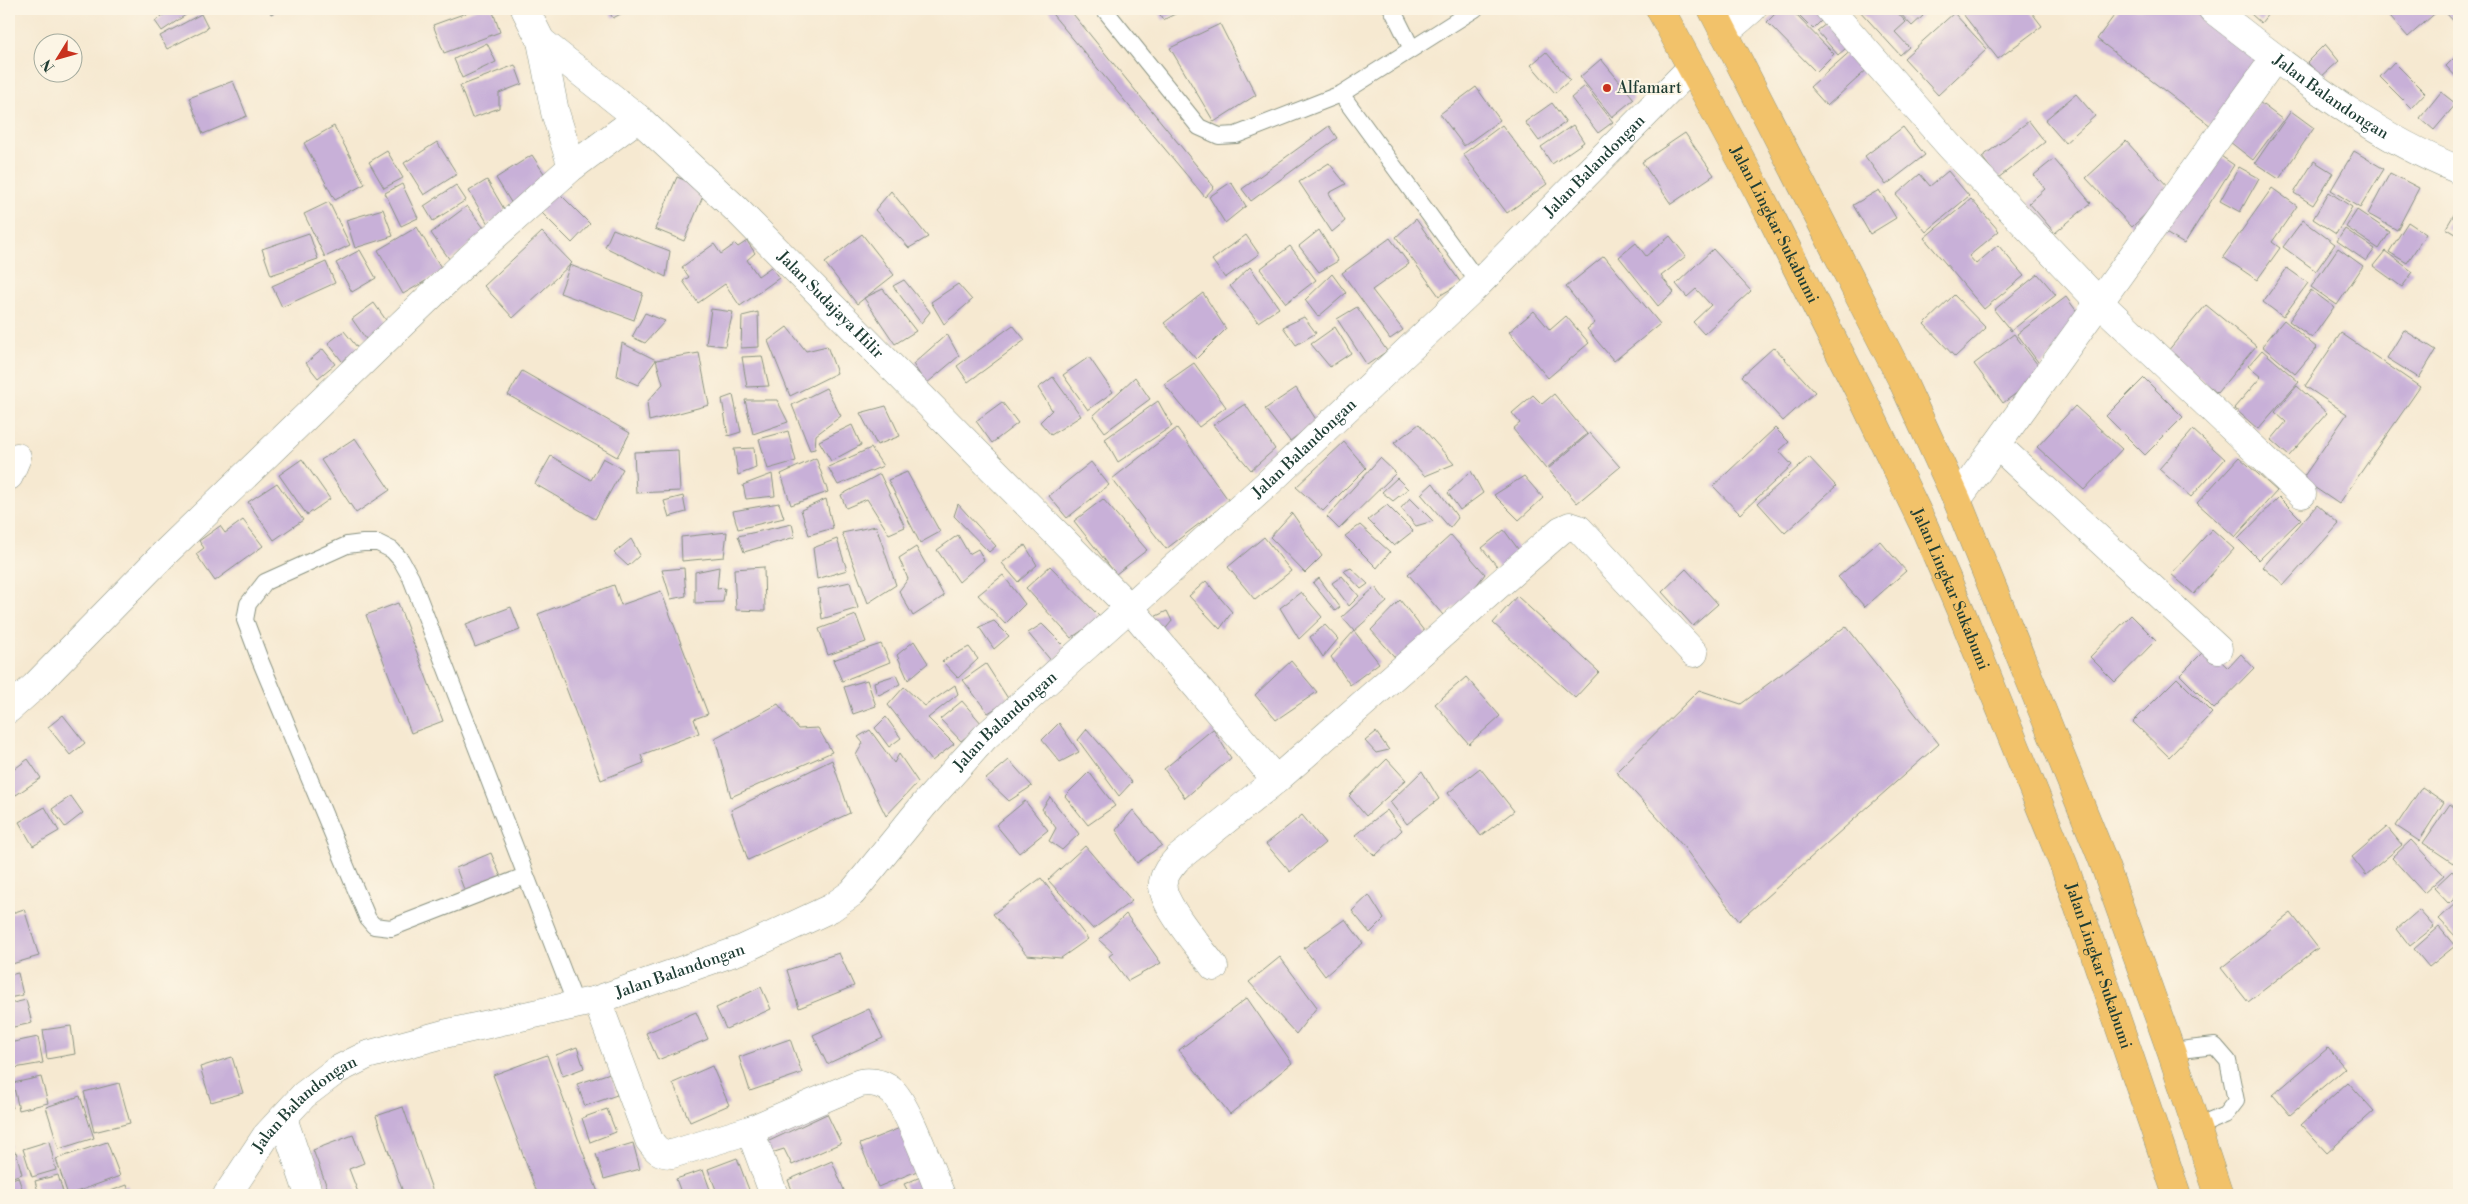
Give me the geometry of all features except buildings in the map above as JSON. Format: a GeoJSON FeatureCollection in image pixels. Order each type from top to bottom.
{"type":"FeatureCollection","features":[{"type":"Feature","properties":{"kind":"main road","name":"Jalan Lingkar Sukabumi"},"geometry":{"type":"LineString","coordinates":[[1660,9],[1758,193],[1863,399],[1924,526],[1962,614],[2065,868],[2177,1195]]}},
{"type":"Feature","properties":{"kind":"main road"},"geometry":{"type":"LineString","coordinates":[[1716,16],[1789,155],[1902,380],[1957,500],[2102,858],[2171,1051],[2219,1195]]}},
{"type":"Feature","properties":{"kind":"street","name":"Jalan Sudajaya Hilir"},"geometry":{"type":"LineString","coordinates":[[525,9],[541,41],[638,118],[736,209],[1130,608],[1276,780]]}},
{"type":"Feature","properties":{"kind":"street"},"geometry":{"type":"LineString","coordinates":[[1716,16],[1752,9]]}},
{"type":"Feature","properties":{"kind":"street"},"geometry":{"type":"LineString","coordinates":[[1829,9],[1950,146],[2100,303],[2302,494]]}},
{"type":"Feature","properties":{"kind":"street","name":"Jalan Balandongan"},"geometry":{"type":"LineString","coordinates":[[2212,9],[2319,92],[2380,131],[2437,161],[2459,170]]}},
{"type":"Feature","properties":{"kind":"street"},"geometry":{"type":"LineString","coordinates":[[541,41],[555,112],[572,167]]}},
{"type":"Feature","properties":{"kind":"street"},"geometry":{"type":"LineString","coordinates":[[1957,500],[2275,58]]}},
{"type":"Feature","properties":{"kind":"street","name":"Jalan Balandongan"},"geometry":{"type":"LineString","coordinates":[[227,1195],[266,1136],[304,1095],[331,1075],[367,1055],[444,1034],[587,1003],[743,949],[831,908],[845,898],[873,869],[923,806],[985,737],[1267,484],[1480,283],[1691,68]]}},
{"type":"Feature","properties":{"kind":"street"},"geometry":{"type":"LineString","coordinates":[[9,709],[35,686],[165,552],[470,258],[572,167],[638,118]]}},
{"type":"Feature","properties":{"kind":"street"},"geometry":{"type":"LineString","coordinates":[[1997,445],[2218,649]]}},
{"type":"Feature","properties":{"kind":"street"},"geometry":{"type":"LineString","coordinates":[[1214,967],[1171,906],[1162,884],[1164,878],[1178,859],[1276,780],[1561,530],[1570,526],[1578,528],[1694,653]]}},
{"type":"Feature","properties":{"kind":"street"},"geometry":{"type":"LineString","coordinates":[[587,1003],[650,1140],[655,1149],[663,1154],[672,1154],[750,1130],[860,1083],[872,1081],[884,1086],[900,1103],[941,1195]]}},
{"type":"Feature","properties":{"kind":"street"},"geometry":{"type":"LineString","coordinates":[[283,1118],[309,1195]]}},
{"type":"Feature","properties":{"kind":"street"},"geometry":{"type":"LineString","coordinates":[[750,1130],[774,1195]]}},
{"type":"Feature","properties":{"kind":"lane"},"geometry":{"type":"LineString","coordinates":[[1104,9],[1199,128],[1219,136],[1236,135],[1341,94],[1470,10]]}},
{"type":"Feature","properties":{"kind":"lane"},"geometry":{"type":"LineString","coordinates":[[1392,9],[1412,49]]}},
{"type":"Feature","properties":{"kind":"lane"},"geometry":{"type":"LineString","coordinates":[[1341,94],[1480,283]]}},
{"type":"Feature","properties":{"kind":"lane"},"geometry":{"type":"LineString","coordinates":[[525,876],[391,928],[374,926],[368,919],[245,620],[248,604],[265,582],[347,545],[378,543],[392,550],[401,560],[411,578],[525,876],[587,1003]]}},
{"type":"Feature","properties":{"kind":"lane"},"geometry":{"type":"LineString","coordinates":[[2171,1051],[2216,1046],[2228,1061],[2236,1101],[2225,1115],[2197,1127]]}},
{"type":"Feature","properties":{"kind":"place","name":"Alfamart"},"geometry":{"type":"Point","coordinates":[1607,88]}}]}
